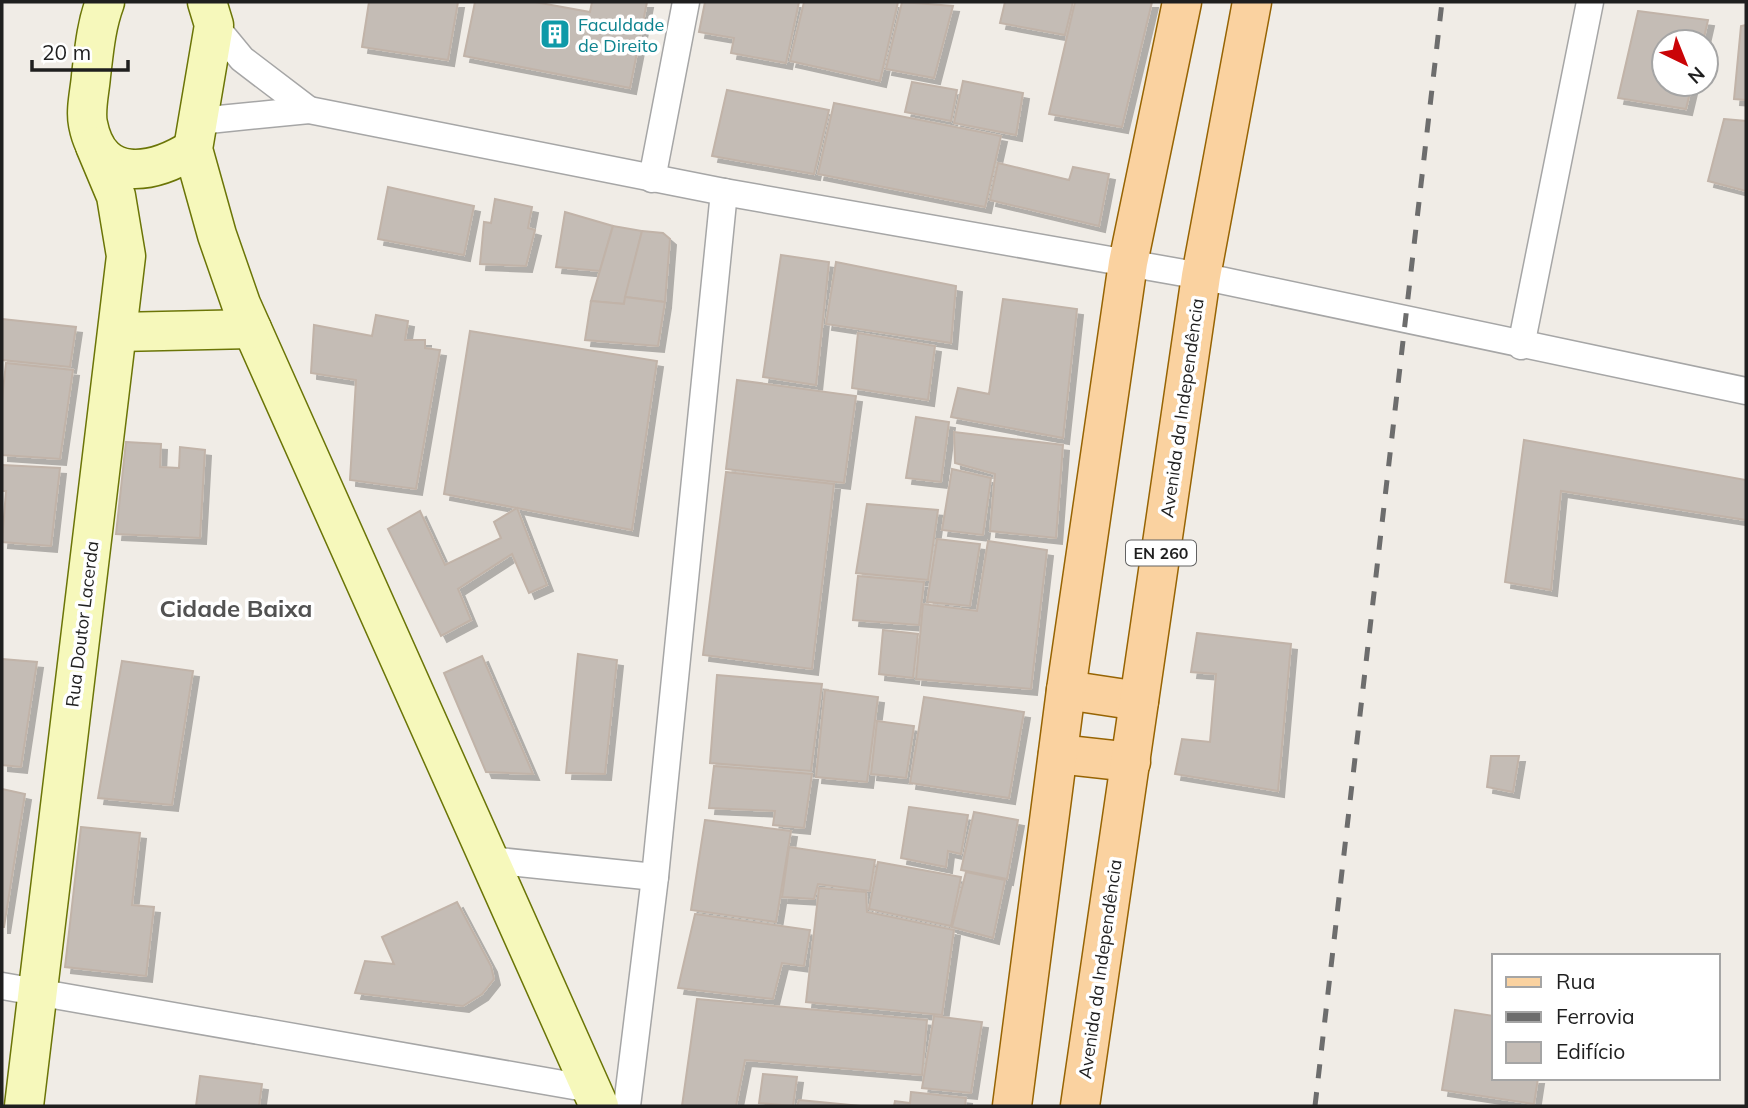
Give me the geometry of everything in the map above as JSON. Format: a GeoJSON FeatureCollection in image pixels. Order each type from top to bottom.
{"type":"FeatureCollection","features":[{"type":"Feature","properties":{"kind":"main road","name":"Rua Doutor Lacerda"},"geometry":{"type":"LineString","coordinates":[[84,2],[95,38]]}},
{"type":"Feature","properties":{"kind":"main road","name":"Rua Doutor Lacerda"},"geometry":{"type":"LineString","coordinates":[[24,1106],[19,989],[118,332],[126,256],[116,196],[87,122],[95,38],[105,2]]}},
{"type":"Feature","properties":{"kind":"main road"},"geometry":{"type":"LineString","coordinates":[[1012,1106],[1066,690],[1128,263],[1182,2]]}},
{"type":"Feature","properties":{"kind":"main road","name":"Avenida da Independência"},"geometry":{"type":"LineString","coordinates":[[1080,1106],[1201,276],[1252,2]]}},
{"type":"Feature","properties":{"kind":"main road"},"geometry":{"type":"LineString","coordinates":[[210,13],[196,135],[217,234],[253,329],[595,1098]]}},
{"type":"Feature","properties":{"kind":"main road"},"geometry":{"type":"LineString","coordinates":[[95,146],[109,160],[130,171],[156,168],[196,135]]}},
{"type":"Feature","properties":{"kind":"main road"},"geometry":{"type":"LineString","coordinates":[[118,332],[253,329]]}},
{"type":"Feature","properties":{"kind":"main road"},"geometry":{"type":"LineString","coordinates":[[1066,690],[1139,701]]}},
{"type":"Feature","properties":{"kind":"main road"},"geometry":{"type":"LineString","coordinates":[[1058,754],[1131,762]]}},
{"type":"Feature","properties":{"kind":"street"},"geometry":{"type":"LineString","coordinates":[[652,179],[686,2]]}},
{"type":"Feature","properties":{"kind":"street"},"geometry":{"type":"LineString","coordinates":[[1521,345],[1590,2]]}},
{"type":"Feature","properties":{"kind":"street"},"geometry":{"type":"LineString","coordinates":[[210,13],[242,59],[309,110]]}},
{"type":"Feature","properties":{"kind":"street"},"geometry":{"type":"LineString","coordinates":[[196,135],[309,110],[652,179],[1201,276],[1746,391]]}},
{"type":"Feature","properties":{"kind":"street"},"geometry":{"type":"LineString","coordinates":[[627,1106],[655,877],[724,192]]}},
{"type":"Feature","properties":{"kind":"street"},"geometry":{"type":"LineString","coordinates":[[489,860],[655,877]]}},
{"type":"Feature","properties":{"kind":"street"},"geometry":{"type":"LineString","coordinates":[[19,989],[595,1098]]}},
{"type":"Feature","properties":{"kind":"building"},"geometry":{"type":"Polygon","coordinates":[[[369,2],[458,2],[448,60],[362,47],[369,2]]]}},
{"type":"Feature","properties":{"kind":"building","name":"Faculdade de Direito"},"geometry":{"type":"Polygon","coordinates":[[[475,2],[535,2],[590,12],[592,2],[647,2],[630,88],[464,56],[475,2]]]}},
{"type":"Feature","properties":{"kind":"building"},"geometry":{"type":"Polygon","coordinates":[[[705,2],[799,2],[786,63],[731,53],[734,38],[699,32],[705,2]]]}},
{"type":"Feature","properties":{"kind":"building"},"geometry":{"type":"Polygon","coordinates":[[[804,2],[898,2],[880,81],[790,61],[804,2]]]}},
{"type":"Feature","properties":{"kind":"building"},"geometry":{"type":"Polygon","coordinates":[[[902,2],[953,6],[934,78],[886,69],[902,2]]]}},
{"type":"Feature","properties":{"kind":"building"},"geometry":{"type":"Polygon","coordinates":[[[1005,2],[1073,2],[1065,35],[1000,23],[1005,2]]]}},
{"type":"Feature","properties":{"kind":"building"},"geometry":{"type":"Polygon","coordinates":[[[1075,2],[1152,2],[1122,127],[1049,114],[1075,2]]]}},
{"type":"Feature","properties":{"kind":"building"},"geometry":{"type":"Polygon","coordinates":[[[1638,11],[1708,20],[1706,28],[1650,28],[1650,98],[1689,98],[1686,109],[1618,98],[1638,11]]]}},
{"type":"Feature","properties":{"kind":"building"},"geometry":{"type":"Polygon","coordinates":[[[1746,25],[1746,100],[1734,99],[1741,26],[1746,25]]]}},
{"type":"Feature","properties":{"kind":"building"},"geometry":{"type":"Polygon","coordinates":[[[963,81],[1023,93],[1016,135],[954,123],[963,81]]]}},
{"type":"Feature","properties":{"kind":"building"},"geometry":{"type":"Polygon","coordinates":[[[912,82],[957,90],[951,121],[905,112],[912,82]]]}},
{"type":"Feature","properties":{"kind":"building"},"geometry":{"type":"Polygon","coordinates":[[[727,90],[829,110],[814,174],[712,156],[727,90]]]}},
{"type":"Feature","properties":{"kind":"building"},"geometry":{"type":"Polygon","coordinates":[[[834,103],[1001,136],[985,207],[818,174],[834,103]]]}},
{"type":"Feature","properties":{"kind":"building"},"geometry":{"type":"Polygon","coordinates":[[[1724,119],[1746,121],[1746,191],[1708,181],[1724,119]]]}},
{"type":"Feature","properties":{"kind":"building"},"geometry":{"type":"Polygon","coordinates":[[[998,163],[1069,180],[1073,167],[1109,174],[1099,226],[990,200],[998,163]]]}},
{"type":"Feature","properties":{"kind":"building"},"geometry":{"type":"Polygon","coordinates":[[[388,187],[474,206],[464,255],[378,239],[388,187]]]}},
{"type":"Feature","properties":{"kind":"building"},"geometry":{"type":"Polygon","coordinates":[[[495,199],[532,207],[528,228],[535,230],[526,266],[480,264],[484,222],[491,223],[495,199]]]}},
{"type":"Feature","properties":{"kind":"building"},"geometry":{"type":"Polygon","coordinates":[[[565,212],[613,226],[600,271],[556,267],[565,212]]]}},
{"type":"Feature","properties":{"kind":"building"},"geometry":{"type":"Polygon","coordinates":[[[613,226],[642,231],[624,304],[591,301],[613,226]]]}},
{"type":"Feature","properties":{"kind":"building"},"geometry":{"type":"Polygon","coordinates":[[[642,231],[663,233],[670,239],[665,302],[625,297],[642,231]]]}},
{"type":"Feature","properties":{"kind":"building"},"geometry":{"type":"Polygon","coordinates":[[[781,255],[829,262],[816,385],[763,377],[781,255]]]}},
{"type":"Feature","properties":{"kind":"building"},"geometry":{"type":"Polygon","coordinates":[[[836,262],[956,286],[951,343],[826,324],[836,262]]]}},
{"type":"Feature","properties":{"kind":"building"},"geometry":{"type":"Polygon","coordinates":[[[625,297],[665,302],[658,346],[585,340],[591,301],[624,304],[625,297]]]}},
{"type":"Feature","properties":{"kind":"building"},"geometry":{"type":"Polygon","coordinates":[[[1003,299],[1077,309],[1063,438],[951,417],[958,388],[989,394],[1003,299]]]}},
{"type":"Feature","properties":{"kind":"building"},"geometry":{"type":"Polygon","coordinates":[[[376,315],[408,321],[405,340],[425,340],[425,348],[440,350],[416,489],[350,480],[356,380],[311,373],[314,325],[372,336],[376,315]]]}},
{"type":"Feature","properties":{"kind":"building"},"geometry":{"type":"Polygon","coordinates":[[[2,319],[76,327],[70,367],[2,360],[2,319]]]}},
{"type":"Feature","properties":{"kind":"building"},"geometry":{"type":"Polygon","coordinates":[[[470,331],[657,361],[632,530],[444,494],[470,331]]]}},
{"type":"Feature","properties":{"kind":"building"},"geometry":{"type":"Polygon","coordinates":[[[858,333],[935,346],[928,400],[852,388],[858,333]]]}},
{"type":"Feature","properties":{"kind":"building"},"geometry":{"type":"Polygon","coordinates":[[[6,363],[73,370],[60,459],[2,455],[2,399],[6,363]]]}},
{"type":"Feature","properties":{"kind":"building"},"geometry":{"type":"Polygon","coordinates":[[[737,380],[856,396],[844,483],[726,469],[737,380]]]}},
{"type":"Feature","properties":{"kind":"building"},"geometry":{"type":"Polygon","coordinates":[[[916,417],[949,422],[941,482],[906,478],[916,417]]]}},
{"type":"Feature","properties":{"kind":"building"},"geometry":{"type":"Polygon","coordinates":[[[954,432],[1063,445],[1056,538],[990,531],[995,474],[955,463],[954,432]]]}},
{"type":"Feature","properties":{"kind":"building"},"geometry":{"type":"Polygon","coordinates":[[[1524,440],[1746,480],[1746,520],[1561,491],[1551,590],[1505,582],[1524,440]]]}},
{"type":"Feature","properties":{"kind":"building"},"geometry":{"type":"Polygon","coordinates":[[[126,442],[161,444],[160,467],[179,468],[180,447],[205,450],[200,538],[116,534],[126,442]]]}},
{"type":"Feature","properties":{"kind":"building"},"geometry":{"type":"Polygon","coordinates":[[[2,465],[60,468],[51,546],[2,542],[6,491],[2,491],[2,465]]]}},
{"type":"Feature","properties":{"kind":"building"},"geometry":{"type":"Polygon","coordinates":[[[952,469],[991,478],[983,535],[942,530],[952,469]]]}},
{"type":"Feature","properties":{"kind":"building"},"geometry":{"type":"Polygon","coordinates":[[[726,472],[834,484],[812,669],[703,655],[726,472]]]}},
{"type":"Feature","properties":{"kind":"building"},"geometry":{"type":"Polygon","coordinates":[[[867,504],[938,510],[928,580],[856,573],[867,504]]]}},
{"type":"Feature","properties":{"kind":"building"},"geometry":{"type":"Polygon","coordinates":[[[517,508],[547,585],[529,593],[512,554],[458,589],[471,620],[441,636],[388,529],[420,511],[445,565],[501,538],[494,522],[517,508]]]}},
{"type":"Feature","properties":{"kind":"building"},"geometry":{"type":"Polygon","coordinates":[[[937,539],[980,544],[970,606],[927,602],[937,539]]]}},
{"type":"Feature","properties":{"kind":"building"},"geometry":{"type":"Polygon","coordinates":[[[988,541],[1047,550],[1031,689],[916,679],[923,604],[977,611],[988,541]]]}},
{"type":"Feature","properties":{"kind":"building"},"geometry":{"type":"Polygon","coordinates":[[[858,576],[924,582],[919,625],[853,620],[858,576]]]}},
{"type":"Feature","properties":{"kind":"building"},"geometry":{"type":"Polygon","coordinates":[[[883,630],[918,634],[913,678],[879,674],[883,630]]]}},
{"type":"Feature","properties":{"kind":"building"},"geometry":{"type":"Polygon","coordinates":[[[1197,633],[1291,644],[1278,791],[1175,774],[1182,739],[1210,742],[1216,674],[1191,672],[1197,633]]]}},
{"type":"Feature","properties":{"kind":"building"},"geometry":{"type":"Polygon","coordinates":[[[578,654],[617,660],[605,774],[566,773],[578,654]]]}},
{"type":"Feature","properties":{"kind":"building"},"geometry":{"type":"Polygon","coordinates":[[[482,656],[533,774],[486,772],[444,673],[482,656]]]}},
{"type":"Feature","properties":{"kind":"building"},"geometry":{"type":"Polygon","coordinates":[[[2,659],[37,662],[21,767],[2,765],[2,659]]]}},
{"type":"Feature","properties":{"kind":"building"},"geometry":{"type":"Polygon","coordinates":[[[122,661],[193,671],[172,805],[98,798],[122,661]]]}},
{"type":"Feature","properties":{"kind":"building"},"geometry":{"type":"Polygon","coordinates":[[[717,675],[822,684],[811,771],[710,763],[717,675]]]}},
{"type":"Feature","properties":{"kind":"building"},"geometry":{"type":"Polygon","coordinates":[[[825,690],[878,697],[867,782],[816,777],[825,690]]]}},
{"type":"Feature","properties":{"kind":"building"},"geometry":{"type":"Polygon","coordinates":[[[924,697],[1024,712],[1009,798],[910,783],[924,697]]]}},
{"type":"Feature","properties":{"kind":"building"},"geometry":{"type":"Polygon","coordinates":[[[877,721],[914,726],[906,778],[871,774],[877,721]]]}},
{"type":"Feature","properties":{"kind":"building"},"geometry":{"type":"Polygon","coordinates":[[[1491,756],[1519,756],[1513,792],[1487,787],[1491,756]]]}},
{"type":"Feature","properties":{"kind":"building"},"geometry":{"type":"Polygon","coordinates":[[[714,766],[812,774],[804,828],[773,825],[775,811],[709,808],[714,766]]]}},
{"type":"Feature","properties":{"kind":"building"},"geometry":{"type":"Polygon","coordinates":[[[2,789],[25,794],[4,927],[2,927],[2,789]]]}},
{"type":"Feature","properties":{"kind":"building"},"geometry":{"type":"Polygon","coordinates":[[[909,807],[968,815],[961,854],[948,851],[946,867],[901,858],[909,807]]]}},
{"type":"Feature","properties":{"kind":"building"},"geometry":{"type":"Polygon","coordinates":[[[974,812],[1018,820],[1007,879],[961,870],[974,812]]]}},
{"type":"Feature","properties":{"kind":"building"},"geometry":{"type":"Polygon","coordinates":[[[705,820],[791,831],[776,922],[691,910],[705,820]]]}},
{"type":"Feature","properties":{"kind":"building"},"geometry":{"type":"Polygon","coordinates":[[[81,827],[140,833],[132,905],[154,907],[146,976],[65,967],[81,827]]]}},
{"type":"Feature","properties":{"kind":"building"},"geometry":{"type":"Polygon","coordinates":[[[789,847],[875,860],[870,891],[818,884],[814,899],[782,897],[789,847]]]}},
{"type":"Feature","properties":{"kind":"building"},"geometry":{"type":"Polygon","coordinates":[[[878,862],[961,877],[951,926],[869,909],[878,862]]]}},
{"type":"Feature","properties":{"kind":"building"},"geometry":{"type":"Polygon","coordinates":[[[966,872],[1005,880],[993,938],[952,927],[966,872]]]}},
{"type":"Feature","properties":{"kind":"building"},"geometry":{"type":"Polygon","coordinates":[[[819,888],[866,892],[867,912],[954,930],[942,1015],[806,1002],[819,888]]]}},
{"type":"Feature","properties":{"kind":"building"},"geometry":{"type":"Polygon","coordinates":[[[457,902],[491,966],[494,979],[482,994],[463,1006],[355,993],[365,961],[394,964],[382,937],[457,902]]]}},
{"type":"Feature","properties":{"kind":"building"},"geometry":{"type":"Polygon","coordinates":[[[695,914],[810,930],[804,966],[782,963],[773,999],[678,988],[695,914]]]}},
{"type":"Feature","properties":{"kind":"building"},"geometry":{"type":"Polygon","coordinates":[[[697,999],[927,1020],[922,1075],[745,1060],[736,1106],[682,1106],[697,999]]]}},
{"type":"Feature","properties":{"kind":"building"},"geometry":{"type":"Polygon","coordinates":[[[1455,1010],[1492,1016],[1492,1080],[1538,1080],[1534,1104],[1442,1090],[1455,1010]]]}},
{"type":"Feature","properties":{"kind":"building"},"geometry":{"type":"Polygon","coordinates":[[[934,1016],[982,1022],[971,1093],[922,1088],[934,1016]]]}},
{"type":"Feature","properties":{"kind":"building"},"geometry":{"type":"Polygon","coordinates":[[[763,1074],[797,1077],[793,1106],[759,1103],[763,1074]]]}},
{"type":"Feature","properties":{"kind":"building"},"geometry":{"type":"Polygon","coordinates":[[[200,1076],[262,1084],[259,1106],[196,1106],[200,1076]]]}},
{"type":"Feature","properties":{"kind":"building"},"geometry":{"type":"Polygon","coordinates":[[[911,1092],[966,1098],[965,1106],[894,1106],[895,1101],[910,1103],[911,1092]]]}},
{"type":"Feature","properties":{"kind":"building"},"geometry":{"type":"Polygon","coordinates":[[[799,1100],[861,1106],[797,1106],[799,1100]]]}},
{"type":"Feature","properties":{"kind":"railway"},"geometry":{"type":"LineString","coordinates":[[1315,1106],[1442,2]]}},
{"type":"Feature","properties":{"kind":"place","name":"Faculdade de Direito"},"geometry":{"type":"Point","coordinates":[555,34]}},
{"type":"Feature","properties":{"kind":"district","name":"Cidade Baixa"},"geometry":{"type":"Point","coordinates":[236,608]}}]}
